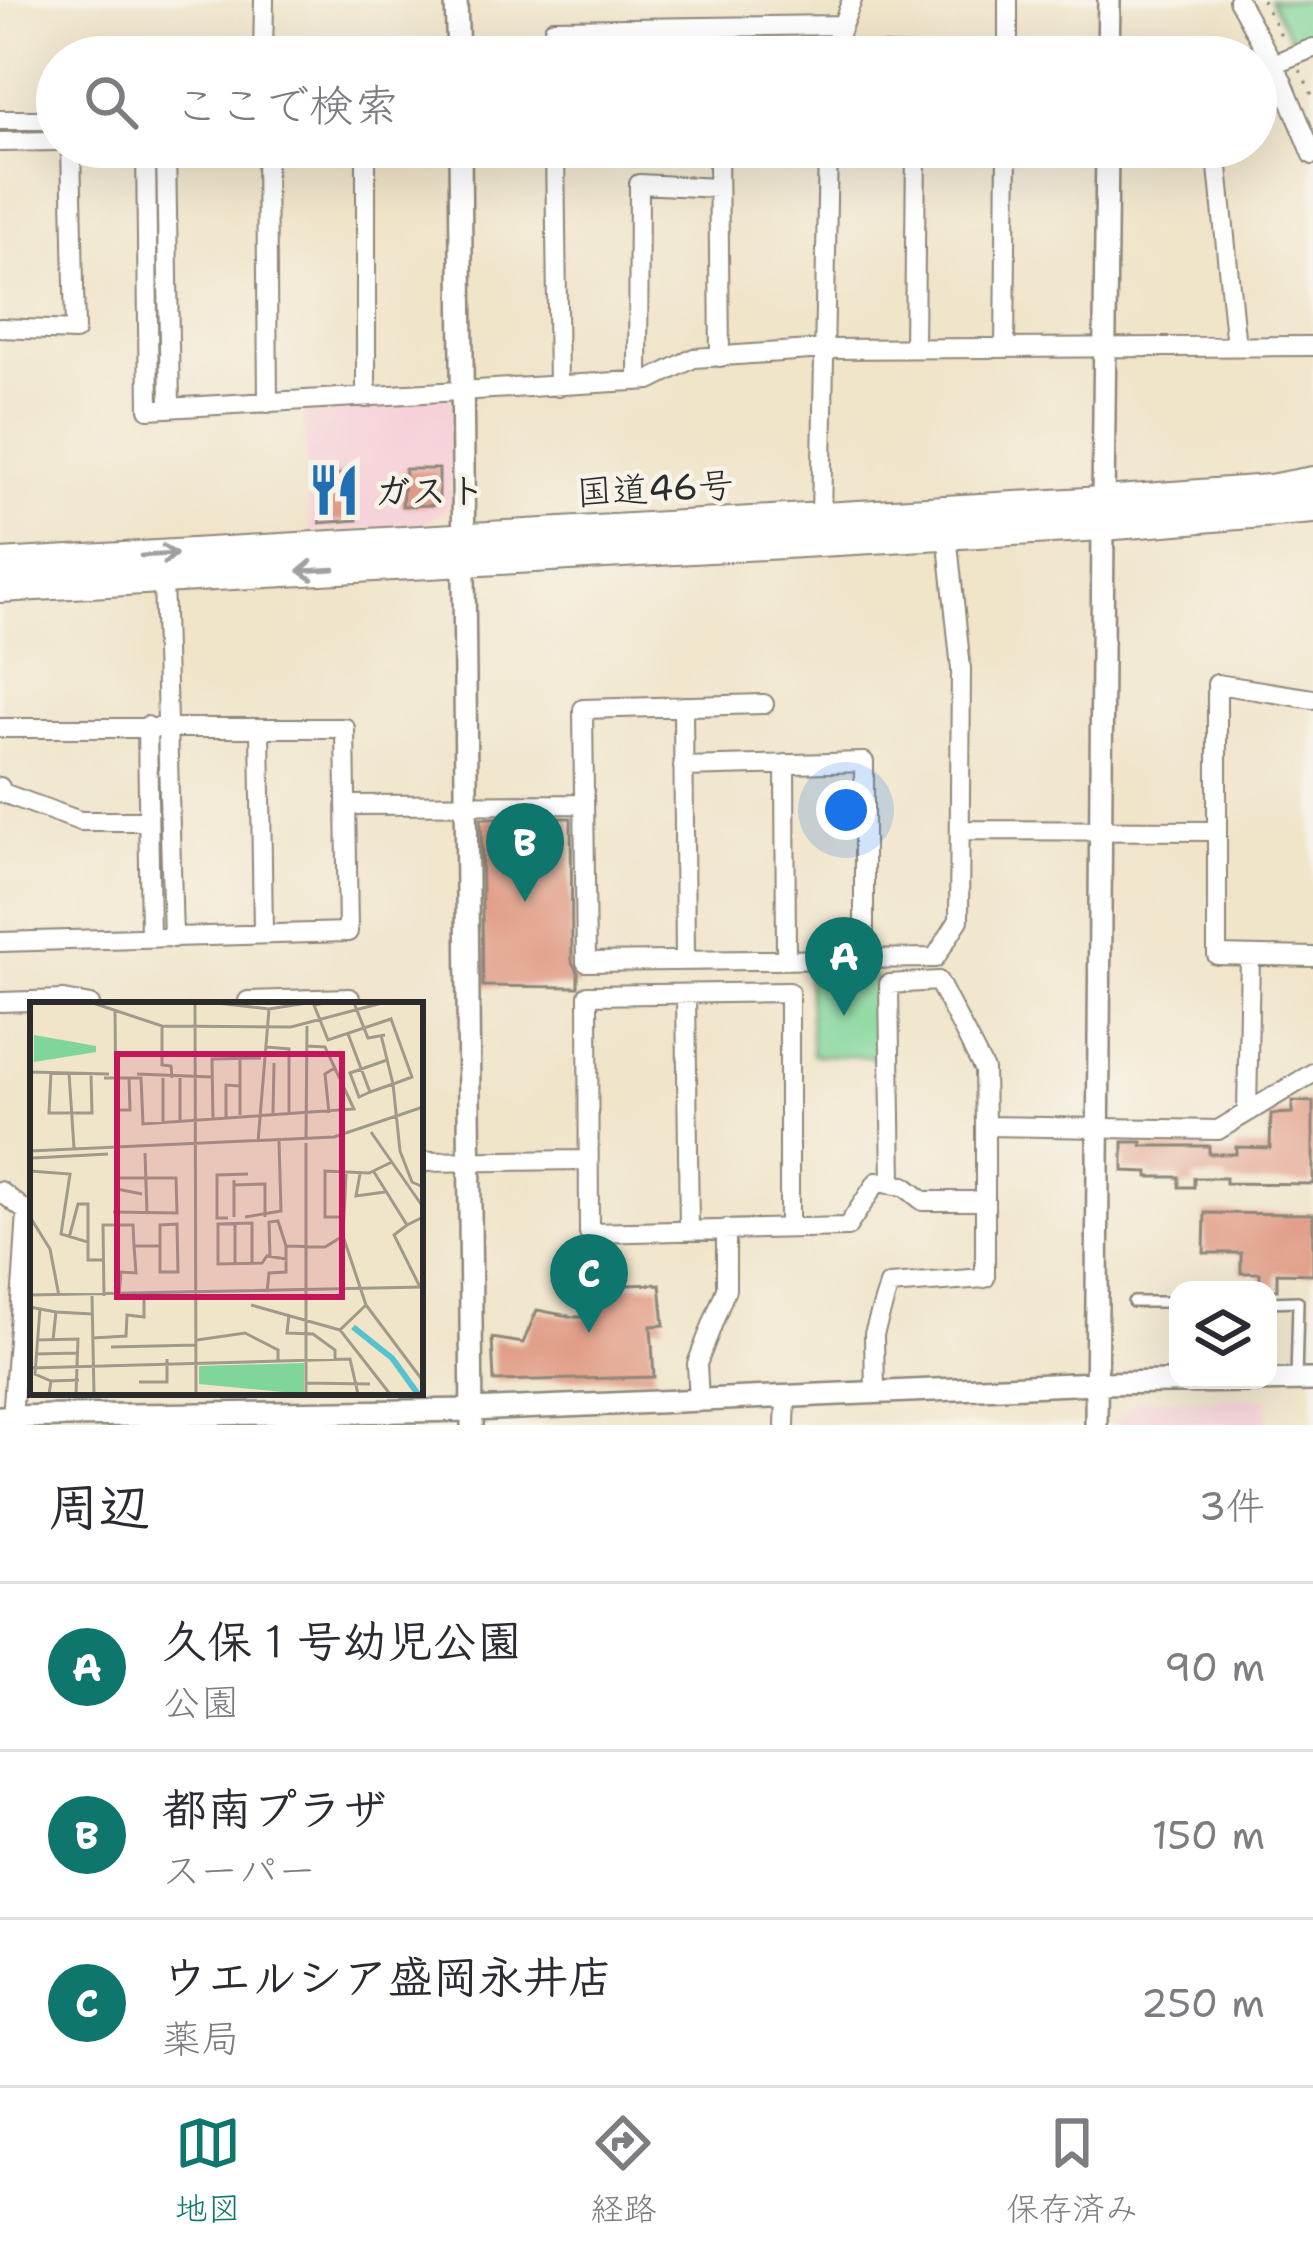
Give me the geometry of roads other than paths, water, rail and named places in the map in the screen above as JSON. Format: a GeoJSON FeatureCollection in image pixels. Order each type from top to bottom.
{"type":"FeatureCollection","features":[{"type":"Feature","properties":{"kind":"highway","name":"国道46号"},"geometry":{"type":"LineString","coordinates":[[1103,513],[1313,482]]}},
{"type":"Feature","properties":{"kind":"highway","name":"国道46号"},"geometry":{"type":"LineString","coordinates":[[0,565],[465,550],[1103,513],[1313,508]]}},
{"type":"Feature","properties":{"kind":"highway","name":"国道46号"},"geometry":{"type":"LineString","coordinates":[[0,587],[163,579],[821,518],[946,521]]}},
{"type":"Feature","properties":{"kind":"street"},"geometry":{"type":"LineString","coordinates":[[263,36],[264,0]]}},
{"type":"Feature","properties":{"kind":"street"},"geometry":{"type":"LineString","coordinates":[[457,0],[458,36]]}},
{"type":"Feature","properties":{"kind":"street"},"geometry":{"type":"LineString","coordinates":[[837,36],[851,0]]}},
{"type":"Feature","properties":{"kind":"street"},"geometry":{"type":"LineString","coordinates":[[1008,0],[1008,36]]}},
{"type":"Feature","properties":{"kind":"street"},"geometry":{"type":"LineString","coordinates":[[1108,36],[1109,0]]}},
{"type":"Feature","properties":{"kind":"street"},"geometry":{"type":"LineString","coordinates":[[1238,0],[1258,36]]}},
{"type":"Feature","properties":{"kind":"street"},"geometry":{"type":"LineString","coordinates":[[554,36],[554,29],[841,25]]}},
{"type":"Feature","properties":{"kind":"street"},"geometry":{"type":"LineString","coordinates":[[719,27],[719,36]]}},
{"type":"Feature","properties":{"kind":"street"},"geometry":{"type":"LineString","coordinates":[[1313,48],[1277,72],[1313,155]]}},
{"type":"Feature","properties":{"kind":"street"},"geometry":{"type":"LineString","coordinates":[[0,120],[36,120]]}},
{"type":"Feature","properties":{"kind":"street"},"geometry":{"type":"LineString","coordinates":[[0,142],[36,141]]}},
{"type":"Feature","properties":{"kind":"street"},"geometry":{"type":"LineString","coordinates":[[0,328],[75,332],[71,168]]}},
{"type":"Feature","properties":{"kind":"street"},"geometry":{"type":"LineString","coordinates":[[146,168],[149,409],[650,380],[694,358],[824,349],[1313,346]]}},
{"type":"Feature","properties":{"kind":"street"},"geometry":{"type":"LineString","coordinates":[[166,168],[170,408]]}},
{"type":"Feature","properties":{"kind":"street"},"geometry":{"type":"LineString","coordinates":[[266,168],[268,403]]}},
{"type":"Feature","properties":{"kind":"street"},"geometry":{"type":"LineString","coordinates":[[366,168],[366,398]]}},
{"type":"Feature","properties":{"kind":"street"},"geometry":{"type":"LineString","coordinates":[[460,168],[466,1162],[472,1417]]}},
{"type":"Feature","properties":{"kind":"street"},"geometry":{"type":"LineString","coordinates":[[555,168],[558,387]]}},
{"type":"Feature","properties":{"kind":"street"},"geometry":{"type":"LineString","coordinates":[[717,168],[720,356]]}},
{"type":"Feature","properties":{"kind":"street"},"geometry":{"type":"LineString","coordinates":[[821,518],[827,168]]}},
{"type":"Feature","properties":{"kind":"street"},"geometry":{"type":"LineString","coordinates":[[914,348],[916,168]]}},
{"type":"Feature","properties":{"kind":"street"},"geometry":{"type":"LineString","coordinates":[[1006,348],[1007,168]]}},
{"type":"Feature","properties":{"kind":"street"},"geometry":{"type":"LineString","coordinates":[[1096,1425],[1107,168]]}},
{"type":"Feature","properties":{"kind":"street"},"geometry":{"type":"LineString","coordinates":[[1218,168],[1236,346]]}},
{"type":"Feature","properties":{"kind":"street"},"geometry":{"type":"LineString","coordinates":[[638,381],[639,184],[717,188]]}},
{"type":"Feature","properties":{"kind":"street"},"geometry":{"type":"LineString","coordinates":[[764,704],[583,709],[586,962],[934,958],[959,920],[961,668],[946,521]]}},
{"type":"Feature","properties":{"kind":"street"},"geometry":{"type":"LineString","coordinates":[[150,938],[147,821],[157,726],[163,579]]}},
{"type":"Feature","properties":{"kind":"street"},"geometry":{"type":"LineString","coordinates":[[1313,699],[1217,684],[1217,955],[1313,957]]}},
{"type":"Feature","properties":{"kind":"street"},"geometry":{"type":"LineString","coordinates":[[683,706],[685,958]]}},
{"type":"Feature","properties":{"kind":"street"},"geometry":{"type":"LineString","coordinates":[[157,726],[173,938]]}},
{"type":"Feature","properties":{"kind":"street"},"geometry":{"type":"LineString","coordinates":[[0,728],[345,728],[349,805],[348,932],[0,942]]}},
{"type":"Feature","properties":{"kind":"street"},"geometry":{"type":"LineString","coordinates":[[260,729],[263,932]]}},
{"type":"Feature","properties":{"kind":"street"},"geometry":{"type":"LineString","coordinates":[[683,767],[864,762],[864,956]]}},
{"type":"Feature","properties":{"kind":"street"},"geometry":{"type":"LineString","coordinates":[[785,764],[786,958]]}},
{"type":"Feature","properties":{"kind":"street"},"geometry":{"type":"LineString","coordinates":[[0,787],[0,792],[80,821],[147,821]]}},
{"type":"Feature","properties":{"kind":"street"},"geometry":{"type":"LineString","coordinates":[[349,805],[581,805]]}},
{"type":"Feature","properties":{"kind":"street"},"geometry":{"type":"LineString","coordinates":[[960,830],[1216,831]]}},
{"type":"Feature","properties":{"kind":"street"},"geometry":{"type":"LineString","coordinates":[[1247,1112],[1250,956]]}},
{"type":"Feature","properties":{"kind":"street"},"geometry":{"type":"LineString","coordinates":[[875,1393],[874,1334],[889,1285],[985,1278],[984,1070],[938,981],[889,984],[892,1184]]}},
{"type":"Feature","properties":{"kind":"street"},"geometry":{"type":"LineString","coordinates":[[789,1228],[789,992],[588,994],[589,1233],[847,1227],[877,1182],[904,1186],[923,1201],[985,1201]]}},
{"type":"Feature","properties":{"kind":"street"},"geometry":{"type":"LineString","coordinates":[[686,994],[689,1229]]}},
{"type":"Feature","properties":{"kind":"street"},"geometry":{"type":"LineString","coordinates":[[248,1002],[350,998],[350,1002]]}},
{"type":"Feature","properties":{"kind":"street"},"geometry":{"type":"LineString","coordinates":[[0,1002],[74,1002]]}},
{"type":"Feature","properties":{"kind":"street"},"geometry":{"type":"LineString","coordinates":[[985,1126],[1218,1130],[1313,1073]]}},
{"type":"Feature","properties":{"kind":"street"},"geometry":{"type":"LineString","coordinates":[[423,1162],[587,1160]]}},
{"type":"Feature","properties":{"kind":"street"},"geometry":{"type":"LineString","coordinates":[[0,1190],[27,1212],[28,1277],[6,1417],[472,1417],[699,1401],[1169,1382]]}},
{"type":"Feature","properties":{"kind":"street"},"geometry":{"type":"LineString","coordinates":[[699,1401],[697,1364],[726,1289],[726,1228]]}},
{"type":"Feature","properties":{"kind":"street"},"geometry":{"type":"LineString","coordinates":[[785,1425],[787,1397]]}},
{"type":"Feature","properties":{"kind":"lane"},"geometry":{"type":"LineString","coordinates":[[1277,1302],[1298,1301],[1305,1380]]}},
{"type":"Feature","properties":{"kind":"lane"},"geometry":{"type":"LineString","coordinates":[[1133,1302],[1169,1302]]}},
{"type":"Feature","properties":{"kind":"place","name":"ガスト"},"geometry":{"type":"Point","coordinates":[334,490]}},
{"type":"Feature","properties":{"kind":"place","name":"都南プラザ"},"geometry":{"type":"Point","coordinates":[525,902]}},
{"type":"Feature","properties":{"kind":"place","name":"久保１号幼児公園"},"geometry":{"type":"Point","coordinates":[844,1016]}},
{"type":"Feature","properties":{"kind":"place","name":"ウエルシア盛岡永井店"},"geometry":{"type":"Point","coordinates":[589,1333]}}]}
